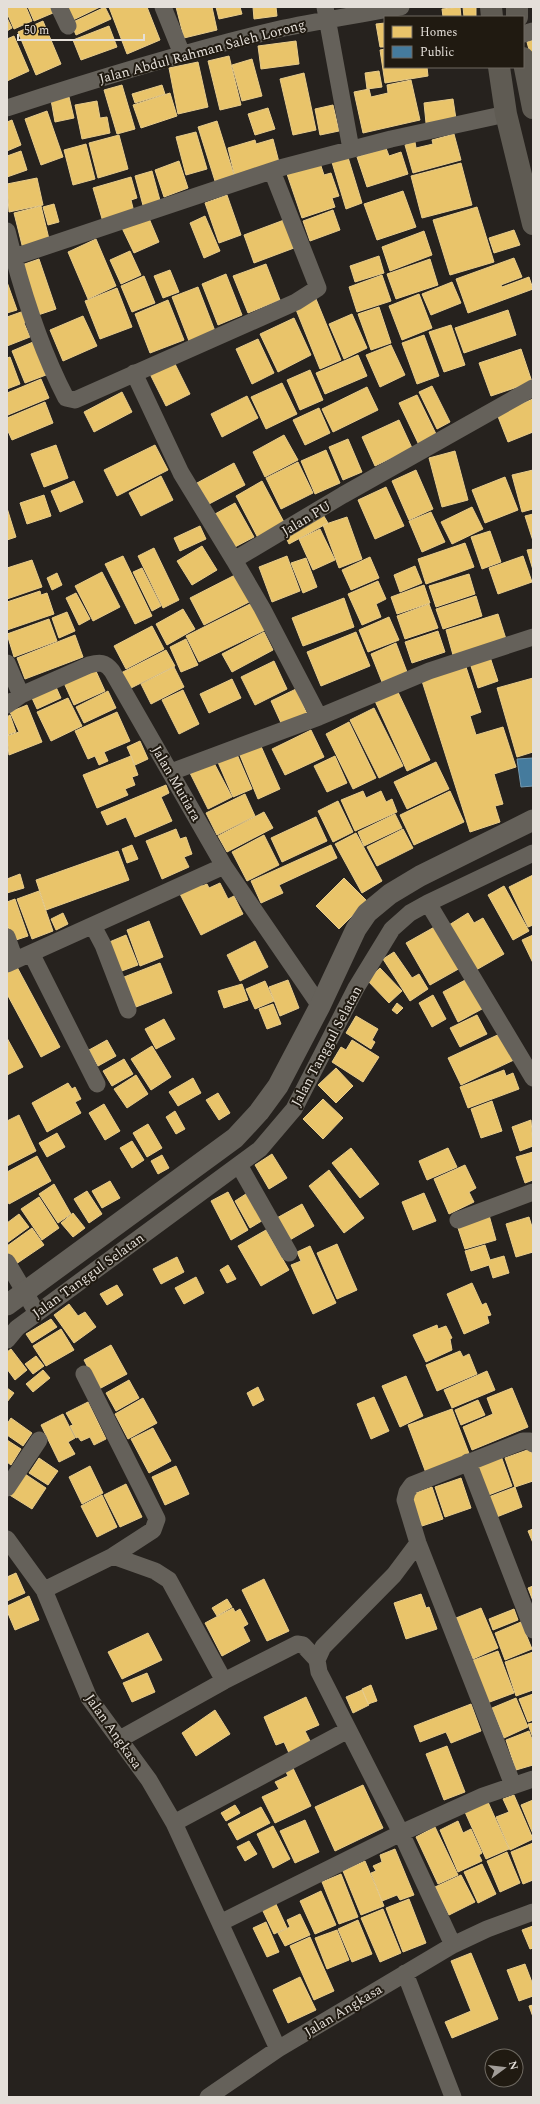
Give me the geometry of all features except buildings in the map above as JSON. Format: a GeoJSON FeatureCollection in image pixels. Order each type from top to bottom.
{"type":"FeatureCollection","features":[{"type":"Feature","properties":{"kind":"highway"},"geometry":{"type":"LineString","coordinates":[[524,63],[533,108]]}},
{"type":"Feature","properties":{"kind":"highway"},"geometry":{"type":"LineString","coordinates":[[500,68],[506,114],[533,224]]}},
{"type":"Feature","properties":{"kind":"street"},"geometry":{"type":"LineString","coordinates":[[59,7],[68,26]]}},
{"type":"Feature","properties":{"kind":"street"},"geometry":{"type":"LineString","coordinates":[[163,7],[182,54]]}},
{"type":"Feature","properties":{"kind":"street","name":"Jalan Abdul Rahman Saleh Lorong"},"geometry":{"type":"LineString","coordinates":[[7,108],[112,74],[182,54],[285,28],[326,14],[401,7]]}},
{"type":"Feature","properties":{"kind":"street"},"geometry":{"type":"LineString","coordinates":[[326,14],[351,150]]}},
{"type":"Feature","properties":{"kind":"street"},"geometry":{"type":"LineString","coordinates":[[14,257],[272,171],[391,139],[506,114]]}},
{"type":"Feature","properties":{"kind":"street"},"geometry":{"type":"LineString","coordinates":[[7,231],[19,277],[55,378],[66,398],[75,400],[296,302],[318,288],[272,171]]}},
{"type":"Feature","properties":{"kind":"street"},"geometry":{"type":"LineString","coordinates":[[134,373],[181,473],[262,608],[319,717]]}},
{"type":"Feature","properties":{"kind":"street","name":"Jalan PU"},"geometry":{"type":"LineString","coordinates":[[234,560],[343,495],[533,388]]}},
{"type":"Feature","properties":{"kind":"street"},"geometry":{"type":"LineString","coordinates":[[171,772],[319,717],[429,671],[533,637]]}},
{"type":"Feature","properties":{"kind":"street","name":"Jalan Mutiara"},"geometry":{"type":"LineString","coordinates":[[21,695],[89,665],[98,662],[106,664],[112,671],[224,866],[320,1006]]}},
{"type":"Feature","properties":{"kind":"street"},"geometry":{"type":"LineString","coordinates":[[7,663],[21,695],[7,705]]}},
{"type":"Feature","properties":{"kind":"street","name":"Jalan Tanggul Selatan"},"geometry":{"type":"LineString","coordinates":[[7,1305],[24,1291],[235,1138],[259,1112],[278,1086],[320,1006],[356,929],[367,913],[390,894],[420,876],[533,820]]}},
{"type":"Feature","properties":{"kind":"street","name":"Jalan Tanggul Selatan"},"geometry":{"type":"LineString","coordinates":[[7,1340],[17,1328],[260,1149],[294,1109],[356,988],[392,929],[410,913],[428,903],[533,853]]}},
{"type":"Feature","properties":{"kind":"street"},"geometry":{"type":"LineString","coordinates":[[7,937],[11,962],[224,866]]}},
{"type":"Feature","properties":{"kind":"street"},"geometry":{"type":"LineString","coordinates":[[428,903],[533,1078]]}},
{"type":"Feature","properties":{"kind":"street"},"geometry":{"type":"LineString","coordinates":[[93,926],[128,1010]]}},
{"type":"Feature","properties":{"kind":"street"},"geometry":{"type":"LineString","coordinates":[[31,953],[97,1084]]}},
{"type":"Feature","properties":{"kind":"street"},"geometry":{"type":"LineString","coordinates":[[239,1165],[289,1254]]}},
{"type":"Feature","properties":{"kind":"street"},"geometry":{"type":"LineString","coordinates":[[458,1220],[533,1192]]}},
{"type":"Feature","properties":{"kind":"street"},"geometry":{"type":"LineString","coordinates":[[7,1262],[37,1313]]}},
{"type":"Feature","properties":{"kind":"street"},"geometry":{"type":"LineString","coordinates":[[44,1590],[113,1556],[153,1530],[157,1519],[84,1374]]}},
{"type":"Feature","properties":{"kind":"street"},"geometry":{"type":"LineString","coordinates":[[7,1488],[39,1440]]}},
{"type":"Feature","properties":{"kind":"street"},"geometry":{"type":"LineString","coordinates":[[513,1785],[418,1543],[405,1500],[407,1492],[412,1485],[524,1441],[530,1441],[533,1444]]}},
{"type":"Feature","properties":{"kind":"street"},"geometry":{"type":"LineString","coordinates":[[468,1462],[533,1630]]}},
{"type":"Feature","properties":{"kind":"street","name":"Jalan Angkasa"},"geometry":{"type":"LineString","coordinates":[[7,1540],[44,1590],[89,1698],[149,1780],[174,1822],[278,2049],[453,1945],[487,1929],[533,1912]]}},
{"type":"Feature","properties":{"kind":"street"},"geometry":{"type":"LineString","coordinates":[[317,1660],[323,1647],[394,1575],[418,1543]]}},
{"type":"Feature","properties":{"kind":"street"},"geometry":{"type":"LineString","coordinates":[[113,1556],[155,1571],[168,1580],[224,1681]]}},
{"type":"Feature","properties":{"kind":"street"},"geometry":{"type":"LineString","coordinates":[[120,1739],[224,1681],[296,1644],[303,1645],[317,1660],[319,1672],[402,1833],[453,1945]]}},
{"type":"Feature","properties":{"kind":"street"},"geometry":{"type":"LineString","coordinates":[[174,1822],[348,1730]]}},
{"type":"Feature","properties":{"kind":"street"},"geometry":{"type":"LineString","coordinates":[[220,1923],[402,1833],[513,1785],[533,1779]]}},
{"type":"Feature","properties":{"kind":"street"},"geometry":{"type":"LineString","coordinates":[[406,1973],[453,2097]]}},
{"type":"Feature","properties":{"kind":"street"},"geometry":{"type":"LineString","coordinates":[[208,2097],[278,2049]]}}]}
